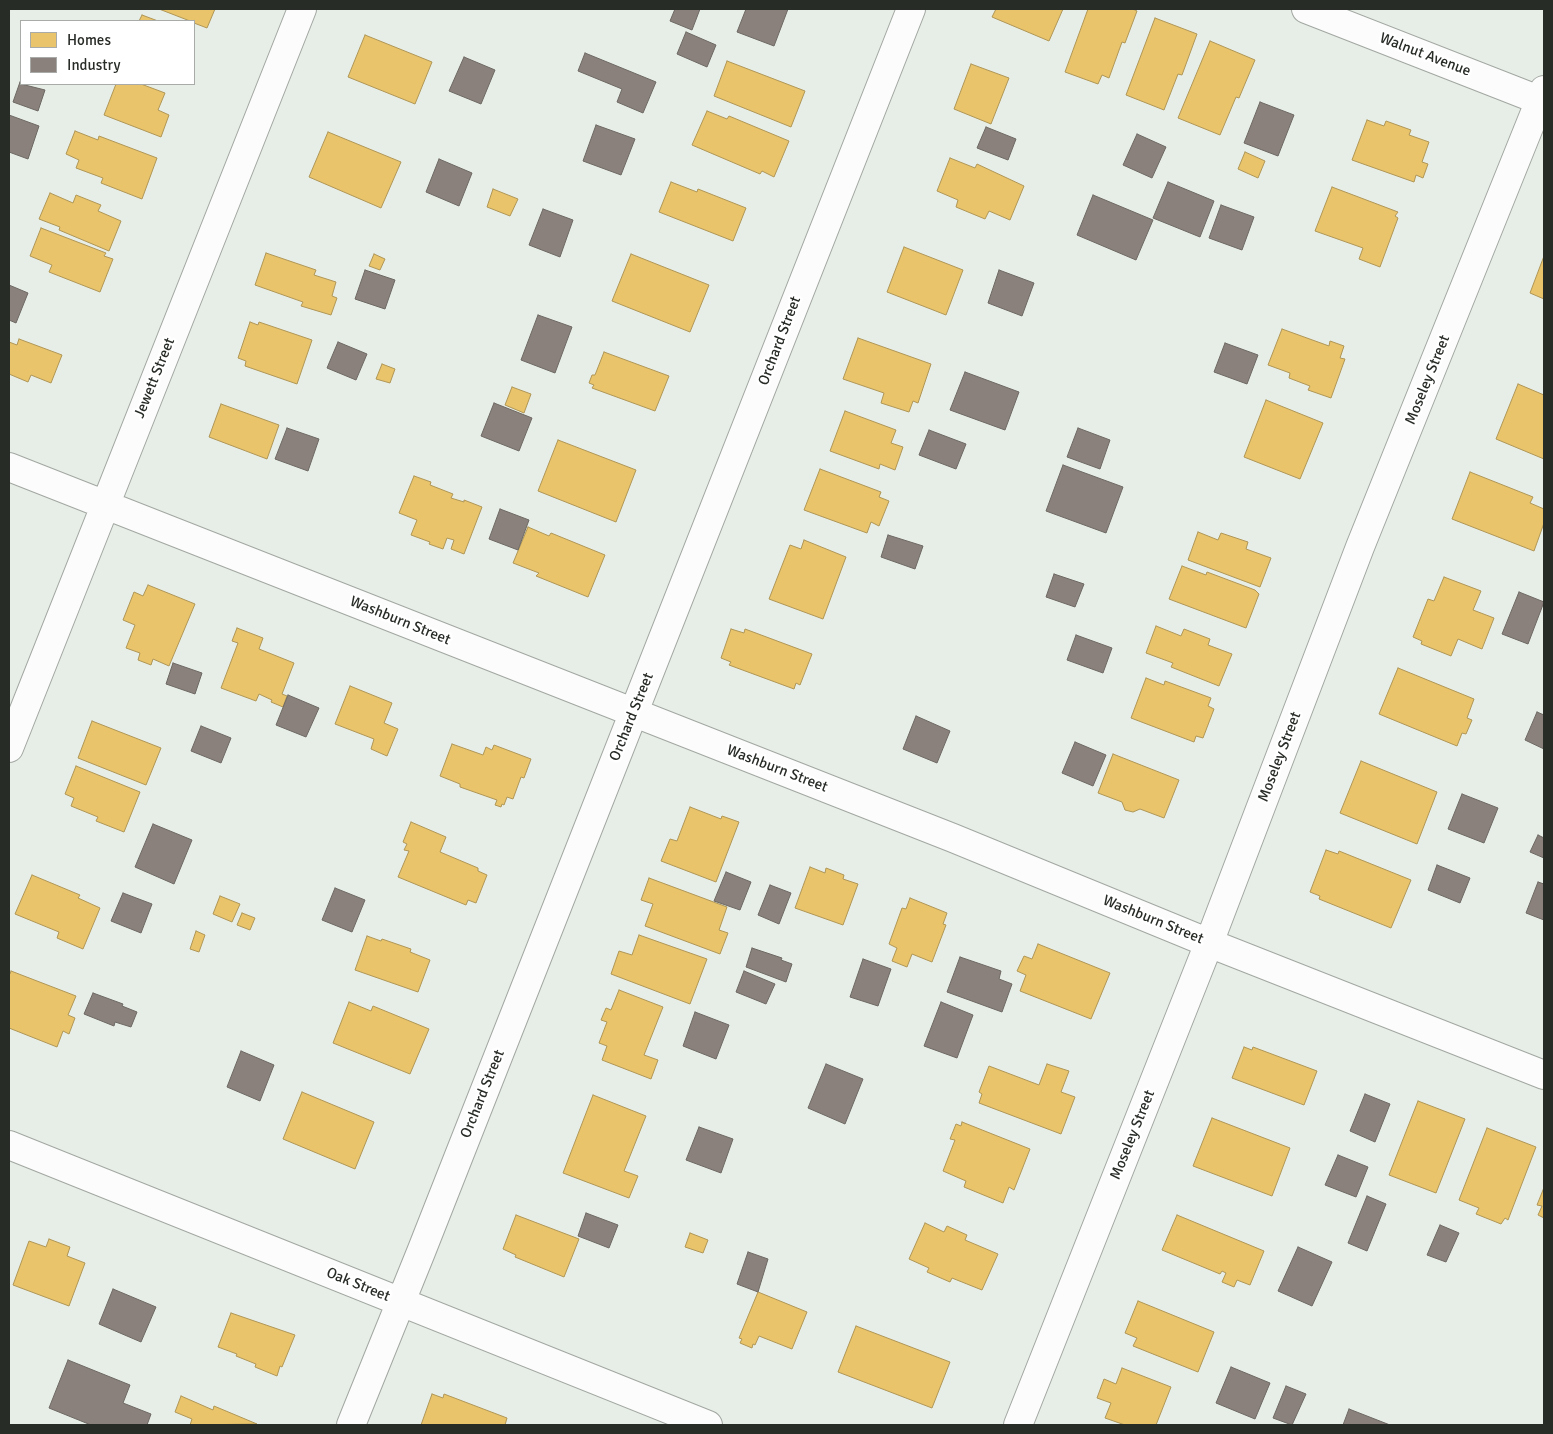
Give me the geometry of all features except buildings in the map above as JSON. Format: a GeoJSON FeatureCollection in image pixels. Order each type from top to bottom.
{"type":"FeatureCollection","features":[{"type":"Feature","properties":{"kind":"street","name":"Jewett Street"},"geometry":{"type":"LineString","coordinates":[[9,748],[302,9]]}},
{"type":"Feature","properties":{"kind":"street","name":"Orchard Street"},"geometry":{"type":"LineString","coordinates":[[351,1425],[911,9]]}},
{"type":"Feature","properties":{"kind":"street","name":"Walnut Avenue"},"geometry":{"type":"LineString","coordinates":[[1306,9],[1543,98]]}},
{"type":"Feature","properties":{"kind":"street","name":"Moseley Street"},"geometry":{"type":"LineString","coordinates":[[1018,1425],[1209,942],[1360,547],[1543,98]]}},
{"type":"Feature","properties":{"kind":"street","name":"Washburn Street"},"geometry":{"type":"LineString","coordinates":[[9,467],[953,838],[1544,1076]]}},
{"type":"Feature","properties":{"kind":"street","name":"Oak Street"},"geometry":{"type":"LineString","coordinates":[[9,1146],[708,1425]]}}]}
